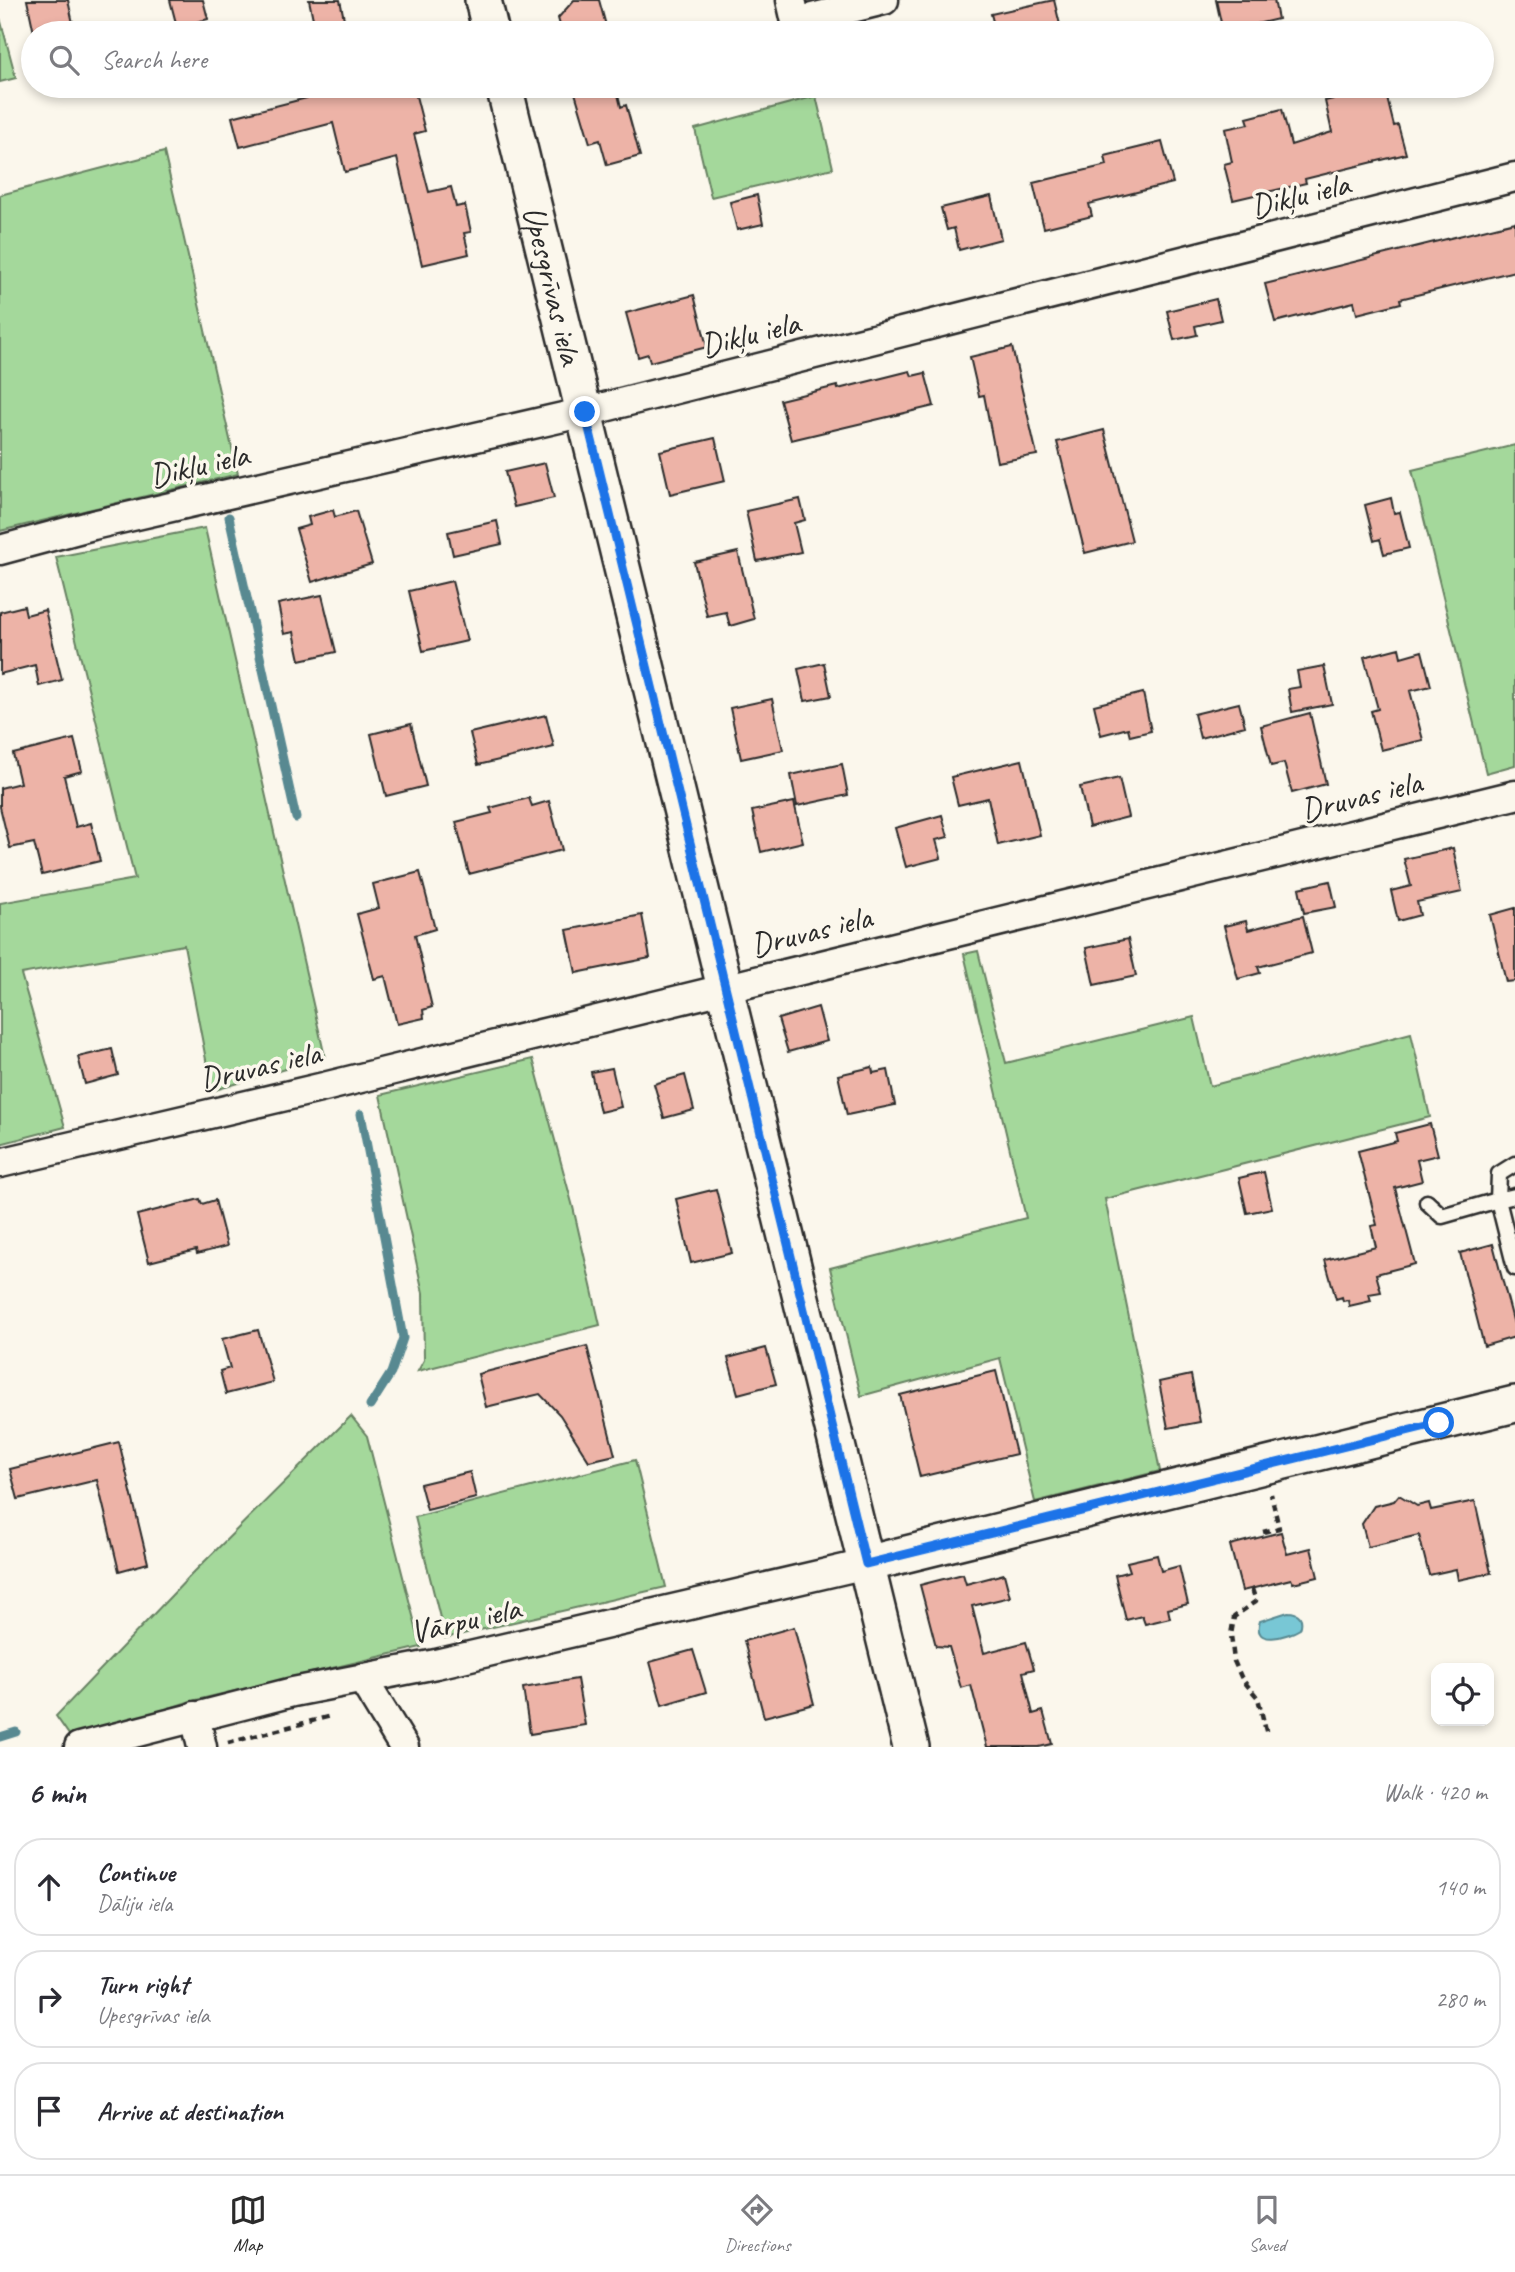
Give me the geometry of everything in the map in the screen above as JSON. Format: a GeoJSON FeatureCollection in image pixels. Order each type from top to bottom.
{"type":"FeatureCollection","features":[{"type":"Feature","properties":{"kind":"street"},"geometry":{"type":"LineString","coordinates":[[483,0],[488,21]]}},
{"type":"Feature","properties":{"kind":"street"},"geometry":{"type":"LineString","coordinates":[[791,0],[796,21]]}},
{"type":"Feature","properties":{"kind":"street"},"geometry":{"type":"LineString","coordinates":[[800,21],[884,0]]}},
{"type":"Feature","properties":{"kind":"street","name":"Upesgrīvas iela"},"geometry":{"type":"LineString","coordinates":[[507,98],[911,1747]]}},
{"type":"Feature","properties":{"kind":"street","name":"Dikļu iela"},"geometry":{"type":"LineString","coordinates":[[0,550],[93,525],[585,412],[1515,177]]}},
{"type":"Feature","properties":{"kind":"street","name":"Druvas iela"},"geometry":{"type":"LineString","coordinates":[[0,1163],[324,1087],[1515,795]]}},
{"type":"Feature","properties":{"kind":"street"},"geometry":{"type":"LineString","coordinates":[[866,1564],[1515,1404]]}},
{"type":"Feature","properties":{"kind":"street","name":"Vārpu iela"},"geometry":{"type":"LineString","coordinates":[[79,1747],[293,1692],[436,1664],[866,1564]]}},
{"type":"Feature","properties":{"kind":"street"},"geometry":{"type":"LineString","coordinates":[[362,1678],[404,1747]]}},
{"type":"Feature","properties":{"kind":"street"},"geometry":{"type":"LineString","coordinates":[[195,1716],[214,1745]]}},
{"type":"Feature","properties":{"kind":"lane"},"geometry":{"type":"LineString","coordinates":[[1515,1164],[1499,1174],[1498,1200],[1515,1268]]}},
{"type":"Feature","properties":{"kind":"lane"},"geometry":{"type":"LineString","coordinates":[[1427,1202],[1442,1216],[1515,1196]]}},
{"type":"Feature","properties":{"kind":"path"},"geometry":{"type":"LineString","coordinates":[[1263,1532],[1279,1528],[1264,1466]]}},
{"type":"Feature","properties":{"kind":"path"},"geometry":{"type":"LineString","coordinates":[[1252,1589],[1256,1601],[1234,1618],[1231,1635],[1234,1661],[1242,1679],[1258,1698],[1267,1735]]}},
{"type":"Feature","properties":{"kind":"path"},"geometry":{"type":"LineString","coordinates":[[214,1745],[377,1703]]}},
{"type":"Feature","properties":{"kind":"green space"},"geometry":{"type":"Polygon","coordinates":[[[0,18],[16,78],[0,82],[0,18]]]}},
{"type":"Feature","properties":{"kind":"green space"},"geometry":{"type":"Polygon","coordinates":[[[816,98],[833,168],[711,197],[695,129],[816,98]]]}},
{"type":"Feature","properties":{"kind":"green space"},"geometry":{"type":"Polygon","coordinates":[[[164,152],[238,474],[0,531],[0,195],[164,152]]]}},
{"type":"Feature","properties":{"kind":"green space"},"geometry":{"type":"Polygon","coordinates":[[[1515,445],[1515,765],[1486,773],[1412,470],[1515,445]]]}},
{"type":"Feature","properties":{"kind":"green space"},"geometry":{"type":"Polygon","coordinates":[[[205,528],[325,1057],[212,1091],[184,945],[21,974],[65,1127],[0,1144],[0,903],[135,879],[56,557],[205,528]]]}},
{"type":"Feature","properties":{"kind":"green space"},"geometry":{"type":"Polygon","coordinates":[[[978,951],[1006,1063],[1194,1017],[1210,1086],[1411,1033],[1430,1117],[1105,1199],[1160,1471],[1035,1502],[1000,1358],[861,1396],[830,1268],[1026,1218],[964,954],[978,951]]]}},
{"type":"Feature","properties":{"kind":"green space"},"geometry":{"type":"Polygon","coordinates":[[[533,1059],[573,1207],[600,1325],[418,1371],[424,1360],[423,1293],[380,1095],[533,1059]]]}},
{"type":"Feature","properties":{"kind":"green space"},"geometry":{"type":"Polygon","coordinates":[[[351,1416],[367,1436],[421,1647],[188,1702],[72,1739],[56,1716],[192,1574],[351,1416]]]}},
{"type":"Feature","properties":{"kind":"green space"},"geometry":{"type":"Polygon","coordinates":[[[635,1460],[666,1587],[445,1638],[415,1517],[635,1460]]]}},
{"type":"Feature","properties":{"kind":"water"},"geometry":{"type":"Polygon","coordinates":[[[1288,1612],[1300,1616],[1300,1629],[1280,1637],[1261,1635],[1260,1621],[1288,1612]]]}},
{"type":"Feature","properties":{"kind":"building"},"geometry":{"type":"Polygon","coordinates":[[[27,0],[68,0],[72,21],[31,21],[27,0]]]}},
{"type":"Feature","properties":{"kind":"building"},"geometry":{"type":"Polygon","coordinates":[[[170,0],[203,0],[208,19],[175,21],[170,0]]]}},
{"type":"Feature","properties":{"kind":"building"},"geometry":{"type":"Polygon","coordinates":[[[309,0],[340,0],[344,21],[313,21],[309,0]]]}},
{"type":"Feature","properties":{"kind":"building"},"geometry":{"type":"Polygon","coordinates":[[[574,0],[599,0],[605,21],[559,21],[558,18],[574,0]]]}},
{"type":"Feature","properties":{"kind":"building"},"geometry":{"type":"Polygon","coordinates":[[[1054,0],[1059,21],[993,21],[991,14],[1054,0]]]}},
{"type":"Feature","properties":{"kind":"building"},"geometry":{"type":"Polygon","coordinates":[[[1216,0],[1274,0],[1278,19],[1270,21],[1221,21],[1216,0]]]}},
{"type":"Feature","properties":{"kind":"building"},"geometry":{"type":"Polygon","coordinates":[[[307,98],[417,98],[425,131],[414,134],[429,192],[451,187],[456,207],[465,205],[471,232],[464,233],[469,254],[422,265],[397,158],[345,172],[333,123],[240,147],[232,117],[307,98]]]}},
{"type":"Feature","properties":{"kind":"building"},"geometry":{"type":"Polygon","coordinates":[[[577,98],[619,98],[621,107],[626,105],[640,156],[607,165],[600,140],[590,143],[577,98]]]}},
{"type":"Feature","properties":{"kind":"building"},"geometry":{"type":"Polygon","coordinates":[[[1337,98],[1387,98],[1394,126],[1398,125],[1406,154],[1305,179],[1306,183],[1233,200],[1224,164],[1232,162],[1225,129],[1249,124],[1247,118],[1282,109],[1291,145],[1332,132],[1325,101],[1337,98]]]}},
{"type":"Feature","properties":{"kind":"building"},"geometry":{"type":"Polygon","coordinates":[[[1162,142],[1173,183],[1089,204],[1092,216],[1044,228],[1033,183],[1107,165],[1105,156],[1162,142]]]}},
{"type":"Feature","properties":{"kind":"building"},"geometry":{"type":"Polygon","coordinates":[[[757,195],[763,224],[737,230],[730,202],[757,195]]]}},
{"type":"Feature","properties":{"kind":"building"},"geometry":{"type":"Polygon","coordinates":[[[991,196],[1001,239],[959,250],[954,228],[947,230],[941,208],[991,196]]]}},
{"type":"Feature","properties":{"kind":"building"},"geometry":{"type":"Polygon","coordinates":[[[1515,222],[1515,271],[1400,299],[1401,303],[1357,314],[1354,302],[1275,322],[1265,284],[1515,222]]]}},
{"type":"Feature","properties":{"kind":"building"},"geometry":{"type":"Polygon","coordinates":[[[694,295],[707,347],[650,362],[648,354],[638,357],[626,313],[694,295]]]}},
{"type":"Feature","properties":{"kind":"building"},"geometry":{"type":"Polygon","coordinates":[[[1216,299],[1221,320],[1195,326],[1197,335],[1174,340],[1167,311],[1216,299]]]}},
{"type":"Feature","properties":{"kind":"building"},"geometry":{"type":"Polygon","coordinates":[[[1012,347],[1037,455],[997,462],[984,395],[979,396],[970,357],[1012,347]]]}},
{"type":"Feature","properties":{"kind":"building"},"geometry":{"type":"Polygon","coordinates":[[[910,371],[912,376],[925,373],[934,406],[791,440],[780,400],[910,371]]]}},
{"type":"Feature","properties":{"kind":"building"},"geometry":{"type":"Polygon","coordinates":[[[1104,430],[1132,541],[1085,553],[1057,442],[1104,430]]]}},
{"type":"Feature","properties":{"kind":"building"},"geometry":{"type":"Polygon","coordinates":[[[715,438],[725,481],[670,494],[660,451],[715,438]]]}},
{"type":"Feature","properties":{"kind":"building"},"geometry":{"type":"Polygon","coordinates":[[[545,463],[554,498],[514,507],[505,472],[545,463]]]}},
{"type":"Feature","properties":{"kind":"building"},"geometry":{"type":"Polygon","coordinates":[[[1391,498],[1394,513],[1400,512],[1409,548],[1384,554],[1380,539],[1374,541],[1365,505],[1391,498]]]}},
{"type":"Feature","properties":{"kind":"building"},"geometry":{"type":"Polygon","coordinates":[[[800,499],[805,520],[794,523],[801,552],[757,561],[746,511],[800,499]]]}},
{"type":"Feature","properties":{"kind":"building"},"geometry":{"type":"Polygon","coordinates":[[[333,510],[335,517],[356,511],[372,564],[312,582],[296,529],[310,525],[308,517],[333,510]]]}},
{"type":"Feature","properties":{"kind":"building"},"geometry":{"type":"Polygon","coordinates":[[[497,521],[502,544],[453,555],[448,532],[497,521]]]}},
{"type":"Feature","properties":{"kind":"building"},"geometry":{"type":"Polygon","coordinates":[[[738,552],[754,619],[730,626],[726,612],[707,616],[694,562],[738,552]]]}},
{"type":"Feature","properties":{"kind":"building"},"geometry":{"type":"Polygon","coordinates":[[[452,581],[467,641],[423,651],[409,591],[452,581]]]}},
{"type":"Feature","properties":{"kind":"building"},"geometry":{"type":"Polygon","coordinates":[[[322,595],[336,652],[300,660],[294,632],[284,634],[278,604],[322,595]]]}},
{"type":"Feature","properties":{"kind":"building"},"geometry":{"type":"Polygon","coordinates":[[[24,606],[26,615],[45,610],[62,680],[39,686],[35,665],[0,674],[0,612],[24,606]]]}},
{"type":"Feature","properties":{"kind":"building"},"geometry":{"type":"Polygon","coordinates":[[[1399,648],[1401,657],[1422,651],[1431,686],[1410,691],[1423,740],[1381,750],[1371,711],[1378,709],[1364,657],[1399,648]]]}},
{"type":"Feature","properties":{"kind":"building"},"geometry":{"type":"Polygon","coordinates":[[[824,663],[831,696],[805,701],[798,669],[824,663]]]}},
{"type":"Feature","properties":{"kind":"building"},"geometry":{"type":"Polygon","coordinates":[[[1324,666],[1332,704],[1292,712],[1288,689],[1300,687],[1297,671],[1324,666]]]}},
{"type":"Feature","properties":{"kind":"building"},"geometry":{"type":"Polygon","coordinates":[[[1143,693],[1151,731],[1130,736],[1128,728],[1101,735],[1094,705],[1143,693]]]}},
{"type":"Feature","properties":{"kind":"building"},"geometry":{"type":"Polygon","coordinates":[[[772,699],[783,750],[741,759],[730,708],[772,699]]]}},
{"type":"Feature","properties":{"kind":"building"},"geometry":{"type":"Polygon","coordinates":[[[1239,703],[1245,726],[1200,738],[1194,714],[1239,703]]]}},
{"type":"Feature","properties":{"kind":"building"},"geometry":{"type":"Polygon","coordinates":[[[1310,713],[1326,784],[1292,793],[1284,763],[1271,766],[1261,726],[1310,713]]]}},
{"type":"Feature","properties":{"kind":"building"},"geometry":{"type":"Polygon","coordinates":[[[546,715],[554,747],[478,765],[470,733],[546,715]]]}},
{"type":"Feature","properties":{"kind":"building"},"geometry":{"type":"Polygon","coordinates":[[[411,724],[426,786],[386,796],[371,734],[411,724]]]}},
{"type":"Feature","properties":{"kind":"building"},"geometry":{"type":"Polygon","coordinates":[[[74,739],[82,771],[64,776],[76,827],[91,823],[100,861],[42,875],[34,843],[10,848],[0,807],[0,788],[20,783],[13,754],[74,739]]]}},
{"type":"Feature","properties":{"kind":"building"},"geometry":{"type":"Polygon","coordinates":[[[1022,760],[1040,835],[998,845],[988,798],[958,805],[951,777],[1022,760]]]}},
{"type":"Feature","properties":{"kind":"building"},"geometry":{"type":"Polygon","coordinates":[[[842,764],[848,795],[797,806],[791,775],[842,764]]]}},
{"type":"Feature","properties":{"kind":"building"},"geometry":{"type":"Polygon","coordinates":[[[1119,778],[1128,817],[1089,827],[1080,787],[1119,778]]]}},
{"type":"Feature","properties":{"kind":"building"},"geometry":{"type":"Polygon","coordinates":[[[529,798],[532,806],[549,801],[562,850],[469,874],[456,822],[492,813],[490,808],[529,798]]]}},
{"type":"Feature","properties":{"kind":"building"},"geometry":{"type":"Polygon","coordinates":[[[794,802],[803,842],[761,852],[752,811],[794,802]]]}},
{"type":"Feature","properties":{"kind":"building"},"geometry":{"type":"Polygon","coordinates":[[[942,815],[948,837],[936,840],[941,858],[906,867],[895,828],[942,815]]]}},
{"type":"Feature","properties":{"kind":"building"},"geometry":{"type":"Polygon","coordinates":[[[1453,848],[1462,892],[1417,902],[1420,915],[1398,921],[1391,891],[1411,886],[1404,859],[1453,848]]]}},
{"type":"Feature","properties":{"kind":"building"},"geometry":{"type":"Polygon","coordinates":[[[420,872],[435,929],[415,935],[432,1007],[423,1010],[424,1018],[397,1024],[385,976],[374,979],[357,914],[379,908],[373,884],[420,872]]]}},
{"type":"Feature","properties":{"kind":"building"},"geometry":{"type":"Polygon","coordinates":[[[1330,881],[1336,907],[1304,913],[1299,888],[1330,881]]]}},
{"type":"Feature","properties":{"kind":"building"},"geometry":{"type":"Polygon","coordinates":[[[1515,908],[1515,981],[1506,982],[1490,915],[1515,908]]]}},
{"type":"Feature","properties":{"kind":"building"},"geometry":{"type":"Polygon","coordinates":[[[642,915],[650,958],[576,973],[567,930],[642,915]]]}},
{"type":"Feature","properties":{"kind":"building"},"geometry":{"type":"Polygon","coordinates":[[[1303,916],[1312,953],[1258,967],[1260,973],[1238,979],[1224,926],[1246,921],[1248,930],[1303,916]]]}},
{"type":"Feature","properties":{"kind":"building"},"geometry":{"type":"Polygon","coordinates":[[[1128,939],[1136,976],[1094,985],[1086,948],[1128,939]]]}},
{"type":"Feature","properties":{"kind":"building"},"geometry":{"type":"Polygon","coordinates":[[[818,1007],[827,1041],[788,1052],[778,1019],[818,1007]]]}},
{"type":"Feature","properties":{"kind":"building"},"geometry":{"type":"Polygon","coordinates":[[[112,1049],[118,1075],[85,1084],[78,1057],[112,1049]]]}},
{"type":"Feature","properties":{"kind":"building"},"geometry":{"type":"Polygon","coordinates":[[[872,1067],[873,1073],[888,1070],[895,1105],[847,1115],[838,1075],[872,1067]]]}},
{"type":"Feature","properties":{"kind":"building"},"geometry":{"type":"Polygon","coordinates":[[[612,1068],[621,1107],[600,1112],[591,1072],[612,1068]]]}},
{"type":"Feature","properties":{"kind":"building"},"geometry":{"type":"Polygon","coordinates":[[[685,1075],[694,1110],[664,1118],[654,1084],[685,1075]]]}},
{"type":"Feature","properties":{"kind":"building"},"geometry":{"type":"Polygon","coordinates":[[[1430,1124],[1438,1155],[1417,1160],[1422,1181],[1395,1188],[1415,1264],[1376,1274],[1381,1292],[1369,1294],[1371,1301],[1349,1306],[1348,1300],[1343,1301],[1342,1297],[1336,1299],[1325,1260],[1376,1247],[1371,1226],[1377,1225],[1358,1151],[1397,1141],[1395,1133],[1430,1124]]]}},
{"type":"Feature","properties":{"kind":"building"},"geometry":{"type":"Polygon","coordinates":[[[1264,1172],[1272,1208],[1247,1213],[1239,1178],[1264,1172]]]}},
{"type":"Feature","properties":{"kind":"building"},"geometry":{"type":"Polygon","coordinates":[[[716,1189],[732,1253],[691,1263],[676,1199],[716,1189]]]}},
{"type":"Feature","properties":{"kind":"building"},"geometry":{"type":"Polygon","coordinates":[[[200,1199],[202,1204],[215,1200],[227,1246],[197,1254],[196,1250],[149,1262],[137,1215],[200,1199]]]}},
{"type":"Feature","properties":{"kind":"building"},"geometry":{"type":"Polygon","coordinates":[[[1493,1244],[1515,1337],[1484,1346],[1460,1253],[1493,1244]]]}},
{"type":"Feature","properties":{"kind":"building"},"geometry":{"type":"Polygon","coordinates":[[[258,1330],[273,1382],[226,1394],[220,1371],[230,1368],[222,1339],[258,1330]]]}},
{"type":"Feature","properties":{"kind":"building"},"geometry":{"type":"Polygon","coordinates":[[[587,1346],[615,1455],[589,1461],[560,1415],[540,1394],[486,1407],[478,1374],[587,1346]]]}},
{"type":"Feature","properties":{"kind":"building"},"geometry":{"type":"Polygon","coordinates":[[[766,1348],[776,1384],[738,1394],[728,1358],[766,1348]]]}},
{"type":"Feature","properties":{"kind":"building"},"geometry":{"type":"Polygon","coordinates":[[[996,1371],[1016,1454],[920,1477],[900,1395],[996,1371]]]}},
{"type":"Feature","properties":{"kind":"building"},"geometry":{"type":"Polygon","coordinates":[[[1191,1375],[1200,1422],[1168,1428],[1159,1382],[1191,1375]]]}},
{"type":"Feature","properties":{"kind":"building"},"geometry":{"type":"Polygon","coordinates":[[[119,1442],[148,1563],[119,1571],[97,1480],[18,1499],[10,1469],[119,1442]]]}},
{"type":"Feature","properties":{"kind":"building"},"geometry":{"type":"Polygon","coordinates":[[[470,1472],[476,1498],[427,1510],[420,1484],[470,1472]]]}},
{"type":"Feature","properties":{"kind":"building"},"geometry":{"type":"Polygon","coordinates":[[[1399,1495],[1417,1506],[1429,1503],[1431,1510],[1475,1501],[1491,1573],[1458,1580],[1456,1569],[1429,1575],[1419,1535],[1368,1547],[1362,1524],[1374,1506],[1394,1501],[1399,1495]]]}},
{"type":"Feature","properties":{"kind":"building"},"geometry":{"type":"Polygon","coordinates":[[[1281,1532],[1287,1554],[1311,1548],[1318,1577],[1293,1583],[1291,1579],[1242,1591],[1230,1545],[1281,1532]]]}},
{"type":"Feature","properties":{"kind":"building"},"geometry":{"type":"Polygon","coordinates":[[[1157,1555],[1161,1571],[1179,1566],[1188,1604],[1168,1609],[1170,1618],[1145,1624],[1142,1616],[1126,1620],[1115,1575],[1130,1571],[1127,1562],[1157,1555]]]}},
{"type":"Feature","properties":{"kind":"building"},"geometry":{"type":"Polygon","coordinates":[[[963,1574],[966,1584],[1004,1574],[1010,1597],[972,1606],[984,1653],[1026,1642],[1034,1669],[1023,1672],[1033,1714],[1043,1711],[1052,1744],[1039,1747],[987,1747],[971,1685],[961,1688],[949,1647],[936,1646],[920,1585],[963,1574]]]}},
{"type":"Feature","properties":{"kind":"building"},"geometry":{"type":"Polygon","coordinates":[[[794,1627],[814,1704],[764,1717],[744,1641],[794,1627]]]}},
{"type":"Feature","properties":{"kind":"building"},"geometry":{"type":"Polygon","coordinates":[[[693,1650],[706,1692],[662,1705],[650,1662],[693,1650]]]}},
{"type":"Feature","properties":{"kind":"building"},"geometry":{"type":"Polygon","coordinates":[[[577,1679],[585,1725],[530,1734],[523,1688],[577,1679]]]}},
{"type":"Feature","properties":{"kind":"waterway"},"geometry":{"type":"LineString","coordinates":[[229,517],[296,818]]}},
{"type":"Feature","properties":{"kind":"waterway"},"geometry":{"type":"LineString","coordinates":[[361,1114],[403,1338],[391,1373],[370,1406]]}},
{"type":"Feature","properties":{"kind":"waterway"},"geometry":{"type":"LineString","coordinates":[[0,1737],[16,1732]]}},
{"type":"Feature","properties":{"kind":"route"},"geometry":{"type":"LineString","coordinates":[[585,412],[866,1564],[1439,1423]]}}]}
